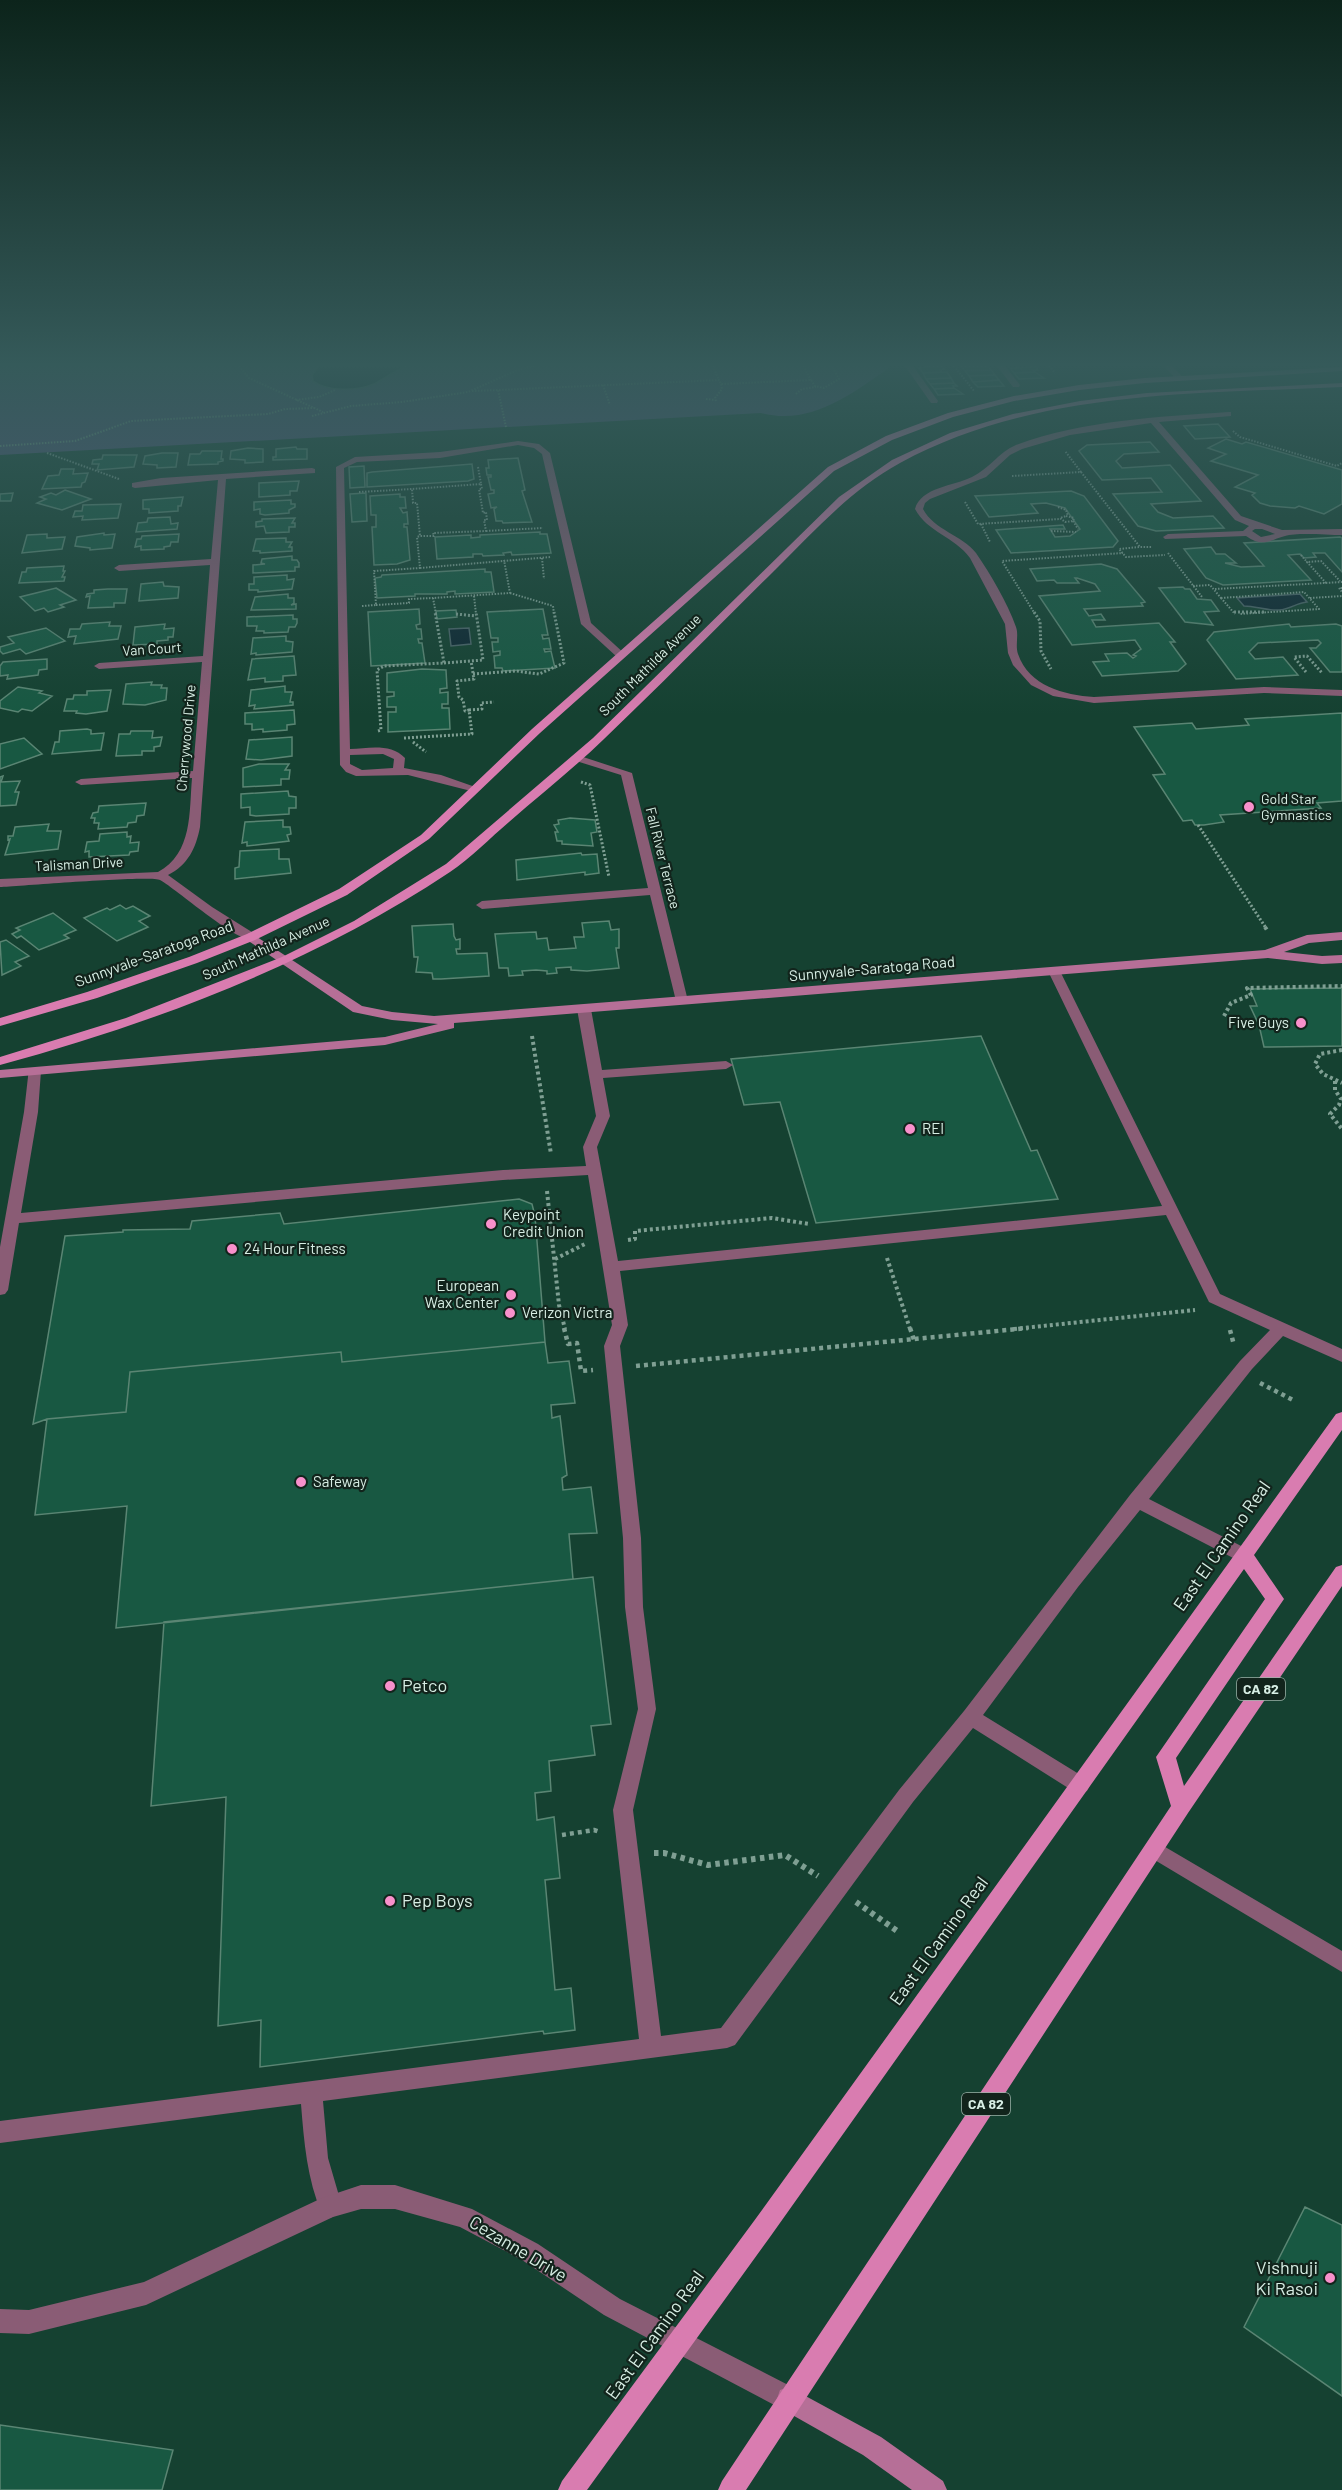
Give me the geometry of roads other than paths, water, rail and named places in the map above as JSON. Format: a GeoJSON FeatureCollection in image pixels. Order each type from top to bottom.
{"type":"FeatureCollection","features":[{"type":"Feature","properties":{"kind":"main road","name":"South Mathilda Avenue"},"geometry":{"type":"LineString","coordinates":[[251,937],[343,892],[425,837],[536,731],[816,482]]}},
{"type":"Feature","properties":{"kind":"main road","name":"South Mathilda Avenue"},"geometry":{"type":"LineString","coordinates":[[0,1061],[131,1021],[286,960],[358,924],[450,867],[577,758],[842,499],[864,482]]}},
{"type":"Feature","properties":{"kind":"main road","name":"Sunnyvale-Saratoga Road"},"geometry":{"type":"LineString","coordinates":[[1268,954],[1307,939],[1342,936]]}},
{"type":"Feature","properties":{"kind":"main road","name":"Sunnyvale-Saratoga Road"},"geometry":{"type":"LineString","coordinates":[[0,1022],[92,995],[251,937],[358,1010],[434,1020],[1268,954],[1322,960],[1342,959]]}},
{"type":"Feature","properties":{"kind":"main road","name":"Sunnyvale-Saratoga Road"},"geometry":{"type":"LineString","coordinates":[[0,1074],[385,1041],[478,1018]]}},
{"type":"Feature","properties":{"kind":"main road","name":"East El Camino Real"},"geometry":{"type":"LineString","coordinates":[[571,2490],[679,2343],[1342,1418]]}},
{"type":"Feature","properties":{"kind":"main road"},"geometry":{"type":"LineString","coordinates":[[1180,1807],[1166,1757],[1275,1599],[1245,1556]]}},
{"type":"Feature","properties":{"kind":"main road","name":"CA 82"},"geometry":{"type":"LineString","coordinates":[[731,2490],[789,2399],[1155,1850],[1180,1807],[1342,1572]]}},
{"type":"Feature","properties":{"kind":"main road","name":"Cezanne Drive"},"geometry":{"type":"LineString","coordinates":[[789,2399],[872,2446],[934,2490]]}},
{"type":"Feature","properties":{"kind":"street"},"geometry":{"type":"LineString","coordinates":[[135,485],[153,482]]}},
{"type":"Feature","properties":{"kind":"street","name":"Cherrywood Drive"},"geometry":{"type":"LineString","coordinates":[[160,875],[173,869],[185,856],[190,846],[222,482]]}},
{"type":"Feature","properties":{"kind":"street"},"geometry":{"type":"LineString","coordinates":[[340,482],[345,765],[352,771],[362,773],[398,771],[424,774],[476,789]]}},
{"type":"Feature","properties":{"kind":"street"},"geometry":{"type":"LineString","coordinates":[[554,482],[586,624],[621,656]]}},
{"type":"Feature","properties":{"kind":"street"},"geometry":{"type":"LineString","coordinates":[[964,482],[936,493],[921,502],[920,513],[970,552],[1011,627],[1011,646],[1023,672],[1042,688],[1056,694],[1083,700],[1264,690],[1342,693]]}},
{"type":"Feature","properties":{"kind":"street"},"geometry":{"type":"LineString","coordinates":[[1207,482],[1238,518],[1257,526],[1273,528],[1280,532],[1342,532]]}},
{"type":"Feature","properties":{"kind":"street"},"geometry":{"type":"LineString","coordinates":[[1247,533],[1247,530],[1257,526]]}},
{"type":"Feature","properties":{"kind":"street"},"geometry":{"type":"LineString","coordinates":[[1168,537],[1247,533],[1265,539],[1279,537],[1280,532]]}},
{"type":"Feature","properties":{"kind":"street"},"geometry":{"type":"LineString","coordinates":[[119,568],[215,562]]}},
{"type":"Feature","properties":{"kind":"street","name":"Van Court"},"geometry":{"type":"LineString","coordinates":[[99,666],[208,659]]}},
{"type":"Feature","properties":{"kind":"street"},"geometry":{"type":"LineString","coordinates":[[345,752],[379,750],[393,753],[400,758],[398,771]]}},
{"type":"Feature","properties":{"kind":"street","name":"Fall River Terrace"},"geometry":{"type":"LineString","coordinates":[[577,758],[626,773],[682,1001]]}},
{"type":"Feature","properties":{"kind":"street"},"geometry":{"type":"LineString","coordinates":[[81,782],[197,774]]}},
{"type":"Feature","properties":{"kind":"street"},"geometry":{"type":"LineString","coordinates":[[160,875],[208,910],[251,937]]}},
{"type":"Feature","properties":{"kind":"street","name":"Talisman Drive"},"geometry":{"type":"LineString","coordinates":[[0,883],[160,875]]}},
{"type":"Feature","properties":{"kind":"street"},"geometry":{"type":"LineString","coordinates":[[482,905],[656,891]]}},
{"type":"Feature","properties":{"kind":"street"},"geometry":{"type":"LineString","coordinates":[[1054,971],[1214,1299],[1342,1356]]}},
{"type":"Feature","properties":{"kind":"street"},"geometry":{"type":"LineString","coordinates":[[584,1009],[603,1116],[590,1147],[620,1325],[612,1346],[632,1538],[634,1607],[647,1709],[623,1810],[651,2047]]}},
{"type":"Feature","properties":{"kind":"street"},"geometry":{"type":"LineString","coordinates":[[595,1075],[726,1065]]}},
{"type":"Feature","properties":{"kind":"street"},"geometry":{"type":"LineString","coordinates":[[0,1290],[31,1112],[34,1071]]}},
{"type":"Feature","properties":{"kind":"street"},"geometry":{"type":"LineString","coordinates":[[12,1219],[593,1170]]}},
{"type":"Feature","properties":{"kind":"street"},"geometry":{"type":"LineString","coordinates":[[611,1267],[1170,1210]]}},
{"type":"Feature","properties":{"kind":"street"},"geometry":{"type":"LineString","coordinates":[[0,2132],[727,2038],[906,1796],[971,1717],[1072,1582],[1246,1365],[1281,1328]]}},
{"type":"Feature","properties":{"kind":"street"},"geometry":{"type":"LineString","coordinates":[[1136,1500],[1245,1556]]}},
{"type":"Feature","properties":{"kind":"street"},"geometry":{"type":"LineString","coordinates":[[971,1717],[1080,1785]]}},
{"type":"Feature","properties":{"kind":"street"},"geometry":{"type":"LineString","coordinates":[[1155,1850],[1342,1962]]}},
{"type":"Feature","properties":{"kind":"street"},"geometry":{"type":"LineString","coordinates":[[311,2091],[317,2158],[330,2206]]}},
{"type":"Feature","properties":{"kind":"street","name":"Cezanne Drive"},"geometry":{"type":"LineString","coordinates":[[0,2321],[28,2322],[146,2294],[330,2206],[361,2197],[394,2198],[464,2217],[530,2252],[597,2298],[789,2399]]}},
{"type":"Feature","properties":{"kind":"water"},"geometry":{"type":"Polygon","coordinates":[[[1300,594],[1307,602],[1279,610],[1244,606],[1237,598],[1300,594]]]}},
{"type":"Feature","properties":{"kind":"water"},"geometry":{"type":"Polygon","coordinates":[[[469,628],[471,644],[451,646],[449,629],[469,628]]]}},
{"type":"Feature","properties":{"kind":"place","name":"Gold Star Gymnastics"},"geometry":{"type":"Point","coordinates":[1249,807]}},
{"type":"Feature","properties":{"kind":"place","name":"Five Guys"},"geometry":{"type":"Point","coordinates":[1301,1023]}},
{"type":"Feature","properties":{"kind":"place","name":"REI"},"geometry":{"type":"Point","coordinates":[910,1129]}},
{"type":"Feature","properties":{"kind":"place","name":"Keypoint Credit Union"},"geometry":{"type":"Point","coordinates":[491,1224]}},
{"type":"Feature","properties":{"kind":"place","name":"24 Hour Fitness"},"geometry":{"type":"Point","coordinates":[232,1249]}},
{"type":"Feature","properties":{"kind":"place","name":"European Wax Center"},"geometry":{"type":"Point","coordinates":[511,1295]}},
{"type":"Feature","properties":{"kind":"place","name":"Verizon Victra"},"geometry":{"type":"Point","coordinates":[510,1313]}},
{"type":"Feature","properties":{"kind":"place","name":"Safeway"},"geometry":{"type":"Point","coordinates":[301,1482]}},
{"type":"Feature","properties":{"kind":"place","name":"Petco"},"geometry":{"type":"Point","coordinates":[390,1686]}},
{"type":"Feature","properties":{"kind":"place","name":"Pep Boys"},"geometry":{"type":"Point","coordinates":[390,1901]}},
{"type":"Feature","properties":{"kind":"place","name":"Vishnuji Ki Rasoi"},"geometry":{"type":"Point","coordinates":[1330,2278]}}]}
